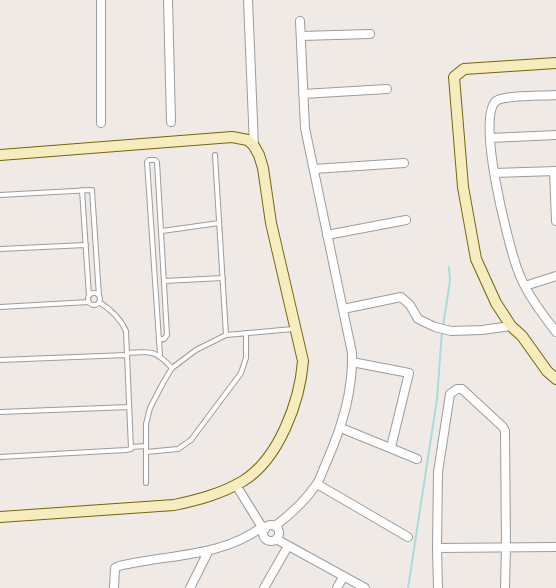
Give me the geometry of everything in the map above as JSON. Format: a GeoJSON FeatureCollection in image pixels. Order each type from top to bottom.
{"type":"FeatureCollection","features":[{"type":"Feature","properties":{"kind":"street"},"geometry":{"type":"LineString","coordinates":[[101,0],[101,123]]}},
{"type":"Feature","properties":{"kind":"street"},"geometry":{"type":"LineString","coordinates":[[168,0],[171,122]]}},
{"type":"Feature","properties":{"kind":"street"},"geometry":{"type":"LineString","coordinates":[[0,517],[174,505],[198,500],[244,480],[267,458],[276,445],[293,410],[302,377],[303,361],[271,223],[263,168],[254,146],[248,0]]}},
{"type":"Feature","properties":{"kind":"street"},"geometry":{"type":"LineString","coordinates":[[114,588],[115,568],[119,566],[208,552],[237,542],[270,525],[275,526],[300,505],[317,484],[340,428],[349,395],[352,362],[343,309],[305,128],[300,22]]}},
{"type":"Feature","properties":{"kind":"street"},"geometry":{"type":"LineString","coordinates":[[301,36],[370,34]]}},
{"type":"Feature","properties":{"kind":"street"},"geometry":{"type":"LineString","coordinates":[[556,63],[464,69],[454,77],[462,187],[476,259],[496,303],[511,326],[522,336],[547,370],[556,378]]}},
{"type":"Feature","properties":{"kind":"street"},"geometry":{"type":"LineString","coordinates":[[303,94],[387,89]]}},
{"type":"Feature","properties":{"kind":"street"},"geometry":{"type":"LineString","coordinates":[[556,95],[506,98],[497,101],[492,107],[489,120],[494,173],[514,259],[532,298],[556,332]]}},
{"type":"Feature","properties":{"kind":"street"},"geometry":{"type":"LineString","coordinates":[[490,138],[556,136]]}},
{"type":"Feature","properties":{"kind":"street"},"geometry":{"type":"LineString","coordinates":[[0,155],[232,137],[248,140],[254,146]]}},
{"type":"Feature","properties":{"kind":"street"},"geometry":{"type":"LineString","coordinates":[[314,169],[404,163]]}},
{"type":"Feature","properties":{"kind":"street"},"geometry":{"type":"LineString","coordinates":[[494,173],[555,171],[556,221]]}},
{"type":"Feature","properties":{"kind":"street"},"geometry":{"type":"LineString","coordinates":[[327,235],[406,220]]}},
{"type":"Feature","properties":{"kind":"street"},"geometry":{"type":"LineString","coordinates":[[526,286],[556,276]]}},
{"type":"Feature","properties":{"kind":"street"},"geometry":{"type":"LineString","coordinates":[[343,309],[401,297],[410,305],[418,319],[442,329],[482,330],[511,326]]}},
{"type":"Feature","properties":{"kind":"street"},"geometry":{"type":"LineString","coordinates":[[352,362],[409,373],[391,447]]}},
{"type":"Feature","properties":{"kind":"street"},"geometry":{"type":"LineString","coordinates":[[438,588],[437,548],[440,455],[450,394],[457,389],[462,389],[505,431],[505,588]]}},
{"type":"Feature","properties":{"kind":"street"},"geometry":{"type":"LineString","coordinates":[[340,428],[417,459]]}},
{"type":"Feature","properties":{"kind":"street"},"geometry":{"type":"LineString","coordinates":[[236,484],[263,528],[267,539],[276,539],[365,588]]}},
{"type":"Feature","properties":{"kind":"street"},"geometry":{"type":"LineString","coordinates":[[317,484],[408,537]]}},
{"type":"Feature","properties":{"kind":"street"},"geometry":{"type":"LineString","coordinates":[[275,526],[279,533],[276,539]]}},
{"type":"Feature","properties":{"kind":"street"},"geometry":{"type":"LineString","coordinates":[[264,588],[288,546]]}},
{"type":"Feature","properties":{"kind":"street"},"geometry":{"type":"LineString","coordinates":[[437,548],[556,547]]}},
{"type":"Feature","properties":{"kind":"street"},"geometry":{"type":"LineString","coordinates":[[190,588],[208,552]]}},
{"type":"Feature","properties":{"kind":"street"},"geometry":{"type":"LineString","coordinates":[[337,588],[343,577]]}},
{"type":"Feature","properties":{"kind":"lane"},"geometry":{"type":"LineString","coordinates":[[215,155],[226,335]]}},
{"type":"Feature","properties":{"kind":"lane"},"geometry":{"type":"LineString","coordinates":[[159,339],[168,335],[156,160],[147,161],[160,355]]}},
{"type":"Feature","properties":{"kind":"lane"},"geometry":{"type":"LineString","coordinates":[[82,190],[89,302]]}},
{"type":"Feature","properties":{"kind":"lane"},"geometry":{"type":"LineString","coordinates":[[0,195],[92,191],[99,302]]}},
{"type":"Feature","properties":{"kind":"lane"},"geometry":{"type":"LineString","coordinates":[[162,231],[219,223]]}},
{"type":"Feature","properties":{"kind":"lane"},"geometry":{"type":"LineString","coordinates":[[0,249],[86,245]]}},
{"type":"Feature","properties":{"kind":"lane"},"geometry":{"type":"LineString","coordinates":[[164,281],[223,278]]}},
{"type":"Feature","properties":{"kind":"lane"},"geometry":{"type":"LineString","coordinates":[[89,296],[94,293],[99,296]]}},
{"type":"Feature","properties":{"kind":"lane"},"geometry":{"type":"LineString","coordinates":[[0,306],[89,302],[93,305],[99,302]]}},
{"type":"Feature","properties":{"kind":"lane"},"geometry":{"type":"LineString","coordinates":[[99,302],[111,311],[126,331],[131,447]]}},
{"type":"Feature","properties":{"kind":"lane"},"geometry":{"type":"LineString","coordinates":[[146,483],[146,424],[150,408],[172,368],[196,350],[226,335],[296,328]]}},
{"type":"Feature","properties":{"kind":"lane"},"geometry":{"type":"LineString","coordinates":[[146,452],[178,448],[191,440],[241,373],[246,358],[246,333]]}},
{"type":"Feature","properties":{"kind":"lane"},"geometry":{"type":"LineString","coordinates":[[0,360],[148,352],[160,355],[172,368]]}},
{"type":"Feature","properties":{"kind":"lane"},"geometry":{"type":"LineString","coordinates":[[0,412],[129,406]]}},
{"type":"Feature","properties":{"kind":"lane"},"geometry":{"type":"LineString","coordinates":[[0,457],[126,450],[131,447],[146,446]]}},
{"type":"Feature","properties":{"kind":"waterway"},"geometry":{"type":"LineString","coordinates":[[443,326],[450,281],[449,267]]}},
{"type":"Feature","properties":{"kind":"waterway"},"geometry":{"type":"LineString","coordinates":[[408,588],[437,399],[442,331]]}}]}
